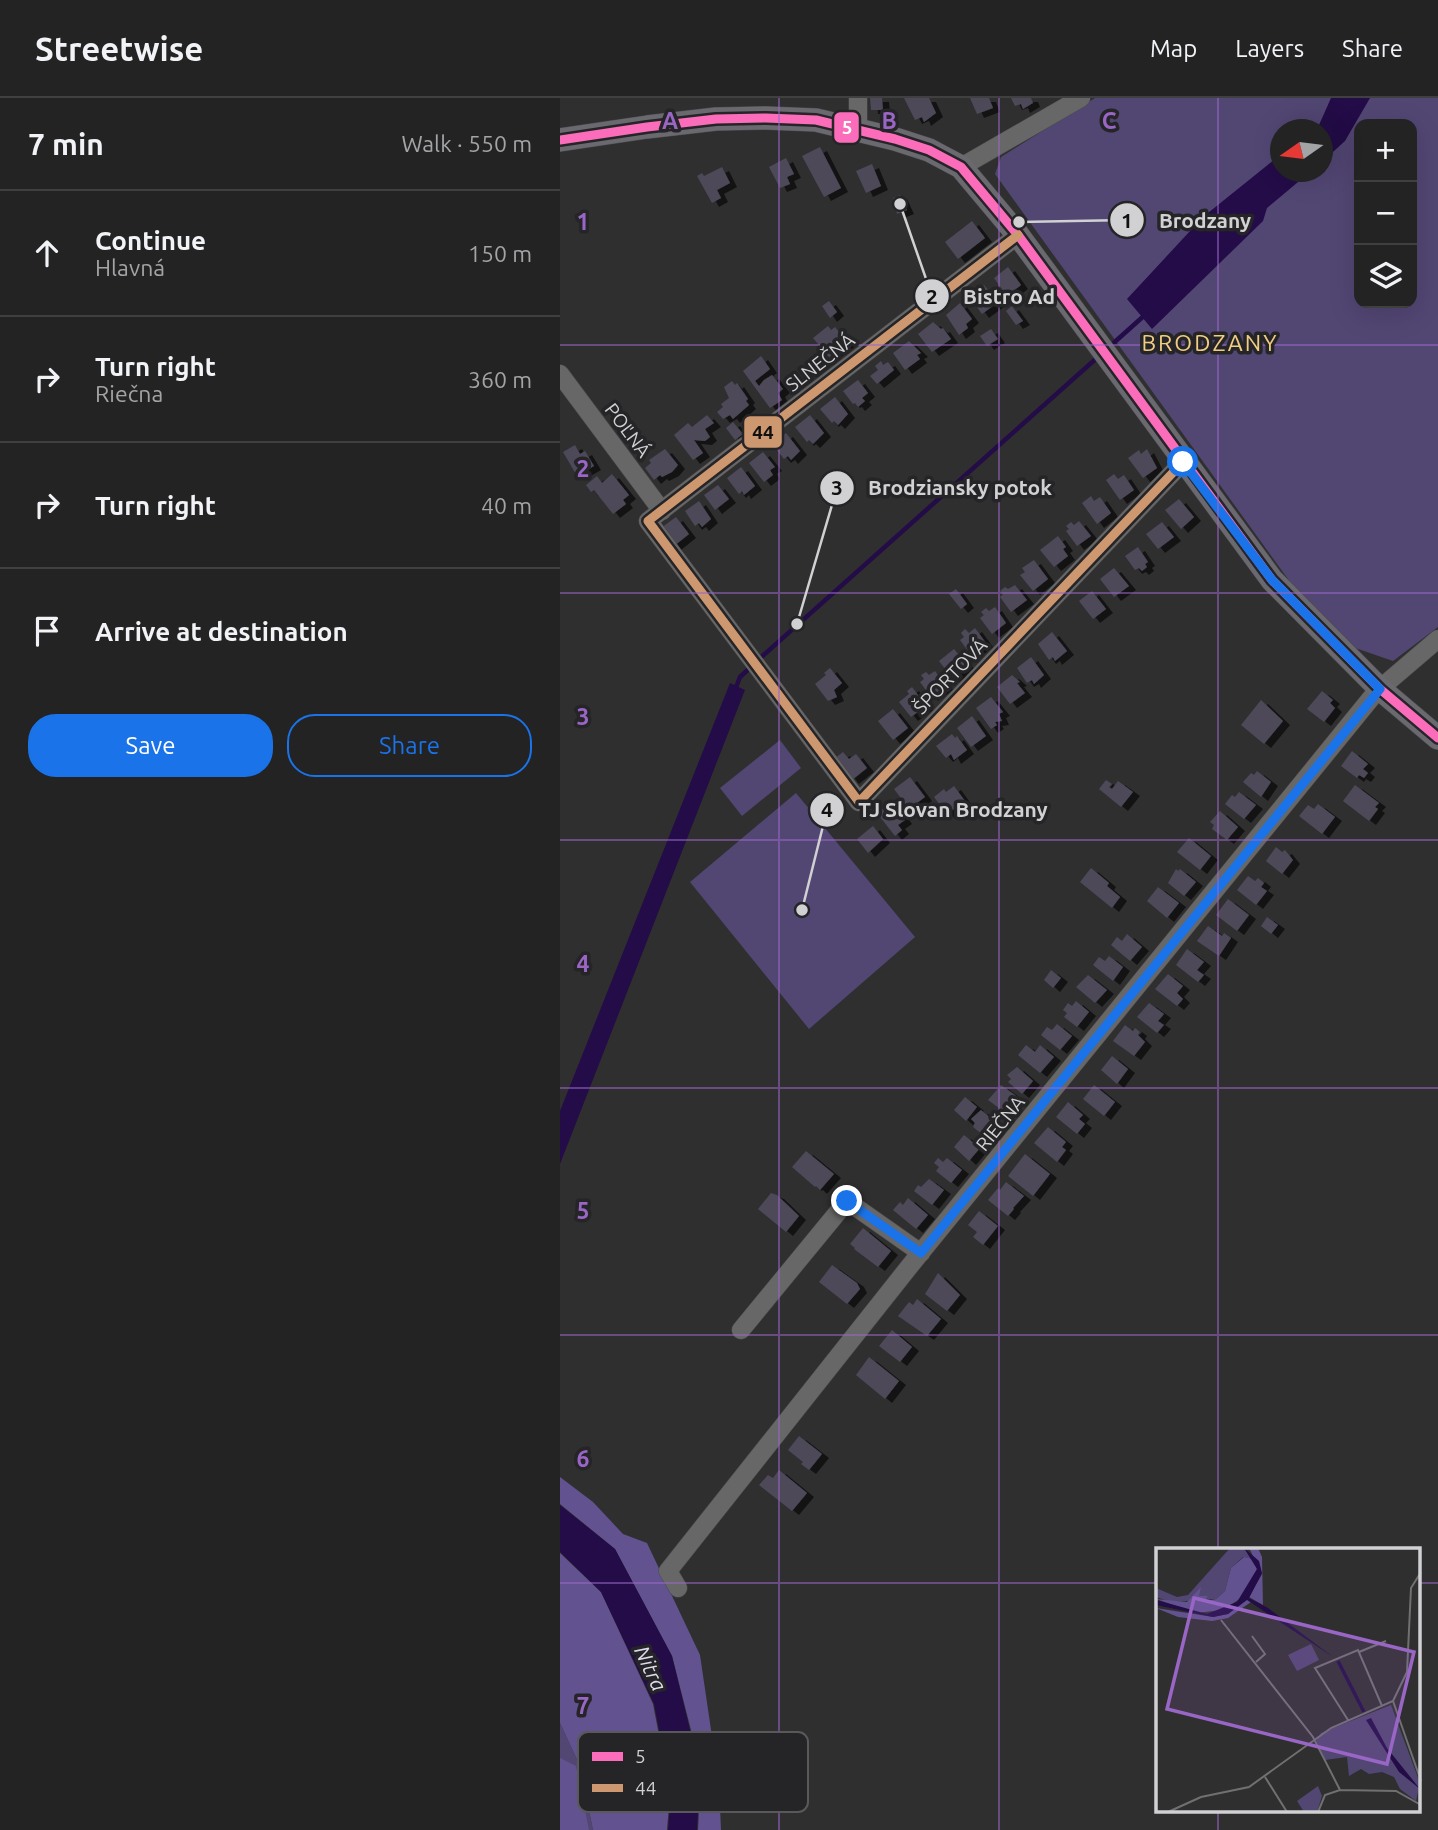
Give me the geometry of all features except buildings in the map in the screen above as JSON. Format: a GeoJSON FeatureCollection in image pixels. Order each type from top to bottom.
{"type":"FeatureCollection","features":[{"type":"Feature","properties":{"kind":"main road"},"geometry":{"type":"LineString","coordinates":[[560,141],[716,119],[816,120],[858,128],[929,150],[961,167],[1018,235],[1272,580],[1380,689],[1438,738]]}},
{"type":"Feature","properties":{"kind":"street"},"geometry":{"type":"LineString","coordinates":[[858,98],[858,128]]}},
{"type":"Feature","properties":{"kind":"street"},"geometry":{"type":"LineString","coordinates":[[961,167],[1082,98]]}},
{"type":"Feature","properties":{"kind":"street","name":"SLNEČNÁ"},"geometry":{"type":"LineString","coordinates":[[655,516],[1018,235]]}},
{"type":"Feature","properties":{"kind":"street","name":"POĽNÁ"},"geometry":{"type":"LineString","coordinates":[[560,374],[761,672]]}},
{"type":"Feature","properties":{"kind":"street","name":"ŠPORTOVÁ"},"geometry":{"type":"LineString","coordinates":[[761,672],[859,802],[1183,462]]}},
{"type":"Feature","properties":{"kind":"street","name":"RIEČNA"},"geometry":{"type":"LineString","coordinates":[[678,1588],[668,1571],[921,1253],[1380,689],[1438,639]]}},
{"type":"Feature","properties":{"kind":"street"},"geometry":{"type":"LineString","coordinates":[[740,1330],[847,1201],[921,1253]]}},
{"type":"Feature","properties":{"kind":"shaded area"},"geometry":{"type":"Polygon","coordinates":[[[1095,98],[1438,98],[1438,627],[1393,661],[1332,640],[995,174],[1001,157],[1095,98]]]}},
{"type":"Feature","properties":{"kind":"shaded area"},"geometry":{"type":"Polygon","coordinates":[[[780,740],[801,768],[742,816],[720,788],[780,740]]]}},
{"type":"Feature","properties":{"kind":"shaded area"},"geometry":{"type":"Polygon","coordinates":[[[796,793],[915,937],[809,1029],[690,882],[796,793]]]}},
{"type":"Feature","properties":{"kind":"shaded area"},"geometry":{"type":"Polygon","coordinates":[[[560,1477],[593,1502],[623,1534],[647,1543],[700,1655],[711,1732],[692,1732],[672,1656],[615,1549],[560,1504],[560,1477]]]}},
{"type":"Feature","properties":{"kind":"shaded area"},"geometry":{"type":"Polygon","coordinates":[[[560,1553],[601,1592],[653,1704],[658,1732],[578,1732],[578,1762],[560,1723],[560,1553]]]}},
{"type":"Feature","properties":{"kind":"shaded area"},"geometry":{"type":"Polygon","coordinates":[[[560,1723],[578,1762],[578,1812],[589,1812],[593,1830],[560,1830],[560,1723]]]}},
{"type":"Feature","properties":{"kind":"shaded area"},"geometry":{"type":"Polygon","coordinates":[[[560,1758],[576,1766],[578,1812],[585,1812],[589,1830],[560,1830],[560,1758]]]}},
{"type":"Feature","properties":{"kind":"shaded area"},"geometry":{"type":"Polygon","coordinates":[[[589,1812],[668,1812],[667,1830],[593,1830],[589,1812]]]}},
{"type":"Feature","properties":{"kind":"shaded area"},"geometry":{"type":"Polygon","coordinates":[[[699,1812],[720,1812],[721,1830],[698,1830],[699,1812]]]}},
{"type":"Feature","properties":{"kind":"water"},"geometry":{"type":"Polygon","coordinates":[[[1331,98],[1370,98],[1358,119],[1354,119],[1354,126],[1345,141],[1333,152],[1333,119],[1322,119],[1331,98]]]}},
{"type":"Feature","properties":{"kind":"water"},"geometry":{"type":"Polygon","coordinates":[[[1270,163],[1270,182],[1298,182],[1267,208],[1263,221],[1152,329],[1127,299],[1203,217],[1270,163]]]}},
{"type":"Feature","properties":{"kind":"water"},"geometry":{"type":"Polygon","coordinates":[[[730,683],[745,690],[560,1164],[560,1111],[730,683]]]}},
{"type":"Feature","properties":{"kind":"water","name":"Nitra"},"geometry":{"type":"Polygon","coordinates":[[[560,1505],[615,1549],[672,1656],[691,1732],[659,1732],[654,1704],[601,1592],[560,1552],[560,1505]]]}},
{"type":"Feature","properties":{"kind":"water"},"geometry":{"type":"Polygon","coordinates":[[[669,1812],[698,1812],[697,1830],[668,1830],[669,1812]]]}},
{"type":"Feature","properties":{"kind":"waterway"},"geometry":{"type":"LineString","coordinates":[[1108,348],[1146,314]]}},
{"type":"Feature","properties":{"kind":"waterway"},"geometry":{"type":"LineString","coordinates":[[758,660],[1099,356]]}},
{"type":"Feature","properties":{"kind":"waterway"},"geometry":{"type":"LineString","coordinates":[[735,690],[740,677],[752,666]]}},
{"type":"Feature","properties":{"kind":"transit line","name":"5"},"geometry":{"type":"LineString","coordinates":[[560,140],[716,119],[816,120],[929,150],[961,167],[1018,235],[1272,580],[1380,689],[1438,738]]}},
{"type":"Feature","properties":{"kind":"transit line","name":"44"},"geometry":{"type":"LineString","coordinates":[[1018,235],[648,521],[859,802],[1183,462]]}},
{"type":"Feature","properties":{"kind":"place","name":"Bistro Ad"},"geometry":{"type":"Point","coordinates":[900,204]}},
{"type":"Feature","properties":{"kind":"place","name":"Brodzany"},"geometry":{"type":"Point","coordinates":[1019,222]}},
{"type":"Feature","properties":{"kind":"place","name":"Brodziansky potok"},"geometry":{"type":"Point","coordinates":[797,624]}},
{"type":"Feature","properties":{"kind":"place","name":"TJ Slovan Brodzany"},"geometry":{"type":"Point","coordinates":[802,910]}},
{"type":"Feature","properties":{"kind":"district","name":"BRODZANY"},"geometry":{"type":"Point","coordinates":[1210,342]}},
{"type":"Feature","properties":{"kind":"route"},"geometry":{"type":"LineString","coordinates":[[847,1201],[921,1253],[1380,689],[1272,580],[1183,462]]}}]}
